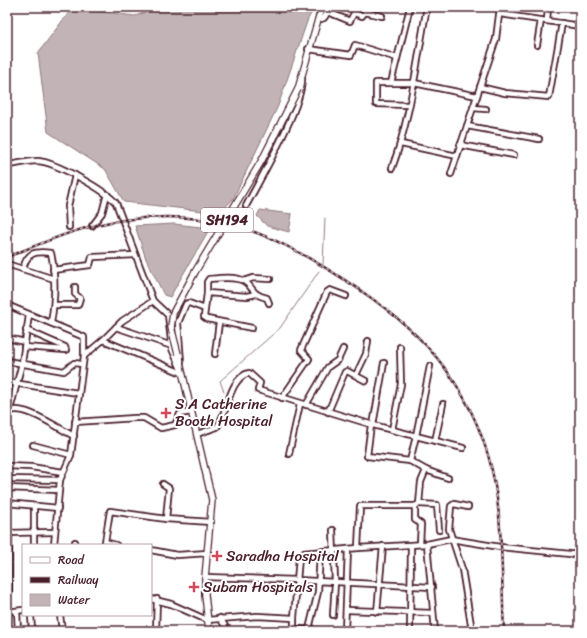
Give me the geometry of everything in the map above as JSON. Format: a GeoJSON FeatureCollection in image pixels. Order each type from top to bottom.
{"type":"FeatureCollection","features":[{"type":"Feature","properties":{"kind":"main road","name":"SH194"},"geometry":{"type":"LineString","coordinates":[[209,631],[205,577],[211,522],[210,487],[171,327],[173,313],[195,272],[262,160],[298,89],[308,49],[324,7]]}},
{"type":"Feature","properties":{"kind":"street"},"geometry":{"type":"LineString","coordinates":[[391,83],[410,7]]}},
{"type":"Feature","properties":{"kind":"street"},"geometry":{"type":"LineString","coordinates":[[392,168],[401,144],[408,105],[414,83],[426,7]]}},
{"type":"Feature","properties":{"kind":"street"},"geometry":{"type":"LineString","coordinates":[[451,174],[496,39],[500,7]]}},
{"type":"Feature","properties":{"kind":"street"},"geometry":{"type":"LineString","coordinates":[[547,21],[548,7]]}},
{"type":"Feature","properties":{"kind":"street"},"geometry":{"type":"LineString","coordinates":[[318,20],[324,18],[328,12],[350,21],[354,13],[362,16],[365,12],[382,16]]}},
{"type":"Feature","properties":{"kind":"street"},"geometry":{"type":"LineString","coordinates":[[500,14],[580,26]]}},
{"type":"Feature","properties":{"kind":"street"},"geometry":{"type":"LineString","coordinates":[[537,45],[541,20]]}},
{"type":"Feature","properties":{"kind":"street"},"geometry":{"type":"LineString","coordinates":[[480,87],[505,93],[548,97],[562,23]]}},
{"type":"Feature","properties":{"kind":"street"},"geometry":{"type":"LineString","coordinates":[[308,49],[351,55],[355,45],[397,58]]}},
{"type":"Feature","properties":{"kind":"street"},"geometry":{"type":"LineString","coordinates":[[246,206],[289,121],[302,85],[302,77]]}},
{"type":"Feature","properties":{"kind":"street"},"geometry":{"type":"LineString","coordinates":[[408,105],[376,104],[376,83],[414,83],[477,96]]}},
{"type":"Feature","properties":{"kind":"street"},"geometry":{"type":"LineString","coordinates":[[473,108],[486,109]]}},
{"type":"Feature","properties":{"kind":"street"},"geometry":{"type":"LineString","coordinates":[[467,126],[539,138]]}},
{"type":"Feature","properties":{"kind":"street"},"geometry":{"type":"LineString","coordinates":[[401,144],[457,156]]}},
{"type":"Feature","properties":{"kind":"street"},"geometry":{"type":"LineString","coordinates":[[460,145],[514,155]]}},
{"type":"Feature","properties":{"kind":"street"},"geometry":{"type":"LineString","coordinates":[[7,165],[38,161],[50,164],[75,175],[107,194],[116,203],[153,301],[168,315],[172,346],[175,358],[182,371]]}},
{"type":"Feature","properties":{"kind":"street"},"geometry":{"type":"LineString","coordinates":[[68,227],[68,206],[75,175]]}},
{"type":"Feature","properties":{"kind":"street"},"geometry":{"type":"LineString","coordinates":[[92,226],[102,213],[107,194]]}},
{"type":"Feature","properties":{"kind":"street"},"geometry":{"type":"LineString","coordinates":[[23,269],[25,259],[30,255],[50,253],[52,255],[54,304],[51,323]]}},
{"type":"Feature","properties":{"kind":"street"},"geometry":{"type":"LineString","coordinates":[[53,270],[90,265],[92,257],[135,255]]}},
{"type":"Feature","properties":{"kind":"street"},"geometry":{"type":"LineString","coordinates":[[10,265],[54,279]]}},
{"type":"Feature","properties":{"kind":"street"},"geometry":{"type":"LineString","coordinates":[[252,328],[206,319],[207,282],[209,279],[230,278],[244,281],[253,278],[270,279]]}},
{"type":"Feature","properties":{"kind":"street"},"geometry":{"type":"LineString","coordinates":[[244,281],[256,294],[267,298],[269,303]]}},
{"type":"Feature","properties":{"kind":"street"},"geometry":{"type":"LineString","coordinates":[[54,304],[78,305],[80,298],[75,294],[75,287]]}},
{"type":"Feature","properties":{"kind":"street"},"geometry":{"type":"LineString","coordinates":[[282,398],[309,359],[301,350],[327,292],[330,290],[346,296]]}},
{"type":"Feature","properties":{"kind":"street"},"geometry":{"type":"LineString","coordinates":[[207,293],[247,296],[256,294]]}},
{"type":"Feature","properties":{"kind":"street"},"geometry":{"type":"LineString","coordinates":[[84,356],[122,321],[153,301]]}},
{"type":"Feature","properties":{"kind":"street"},"geometry":{"type":"LineString","coordinates":[[182,371],[179,318],[188,303],[206,309]]}},
{"type":"Feature","properties":{"kind":"street"},"geometry":{"type":"LineString","coordinates":[[7,305],[85,338],[74,436],[71,455],[60,480],[54,544]]}},
{"type":"Feature","properties":{"kind":"street"},"geometry":{"type":"LineString","coordinates":[[29,315],[18,384],[8,411],[22,410],[33,413],[55,428],[74,436]]}},
{"type":"Feature","properties":{"kind":"street"},"geometry":{"type":"LineString","coordinates":[[215,354],[220,322]]}},
{"type":"Feature","properties":{"kind":"street"},"geometry":{"type":"LineString","coordinates":[[116,327],[172,346]]}},
{"type":"Feature","properties":{"kind":"street"},"geometry":{"type":"LineString","coordinates":[[7,338],[24,344],[66,350],[65,346],[26,330]]}},
{"type":"Feature","properties":{"kind":"street"},"geometry":{"type":"LineString","coordinates":[[103,340],[182,371]]}},
{"type":"Feature","properties":{"kind":"street"},"geometry":{"type":"LineString","coordinates":[[356,375],[366,354],[368,341]]}},
{"type":"Feature","properties":{"kind":"street"},"geometry":{"type":"LineString","coordinates":[[392,430],[401,384],[400,347]]}},
{"type":"Feature","properties":{"kind":"street"},"geometry":{"type":"LineString","coordinates":[[306,405],[328,367],[338,360],[343,348]]}},
{"type":"Feature","properties":{"kind":"street"},"geometry":{"type":"LineString","coordinates":[[7,361],[64,371],[74,362],[82,364]]}},
{"type":"Feature","properties":{"kind":"street"},"geometry":{"type":"LineString","coordinates":[[384,363],[366,455],[410,461],[426,470],[448,478]]}},
{"type":"Feature","properties":{"kind":"street"},"geometry":{"type":"LineString","coordinates":[[410,461],[430,366]]}},
{"type":"Feature","properties":{"kind":"street"},"geometry":{"type":"LineString","coordinates":[[328,412],[347,370],[366,381]]}},
{"type":"Feature","properties":{"kind":"street"},"geometry":{"type":"LineString","coordinates":[[197,434],[217,427],[231,390],[248,372],[260,383],[258,390],[372,425],[463,448]]}},
{"type":"Feature","properties":{"kind":"street"},"geometry":{"type":"LineString","coordinates":[[7,382],[78,393]]}},
{"type":"Feature","properties":{"kind":"street"},"geometry":{"type":"LineString","coordinates":[[289,454],[300,404]]}},
{"type":"Feature","properties":{"kind":"street"},"geometry":{"type":"LineString","coordinates":[[436,441],[443,404]]}},
{"type":"Feature","properties":{"kind":"street"},"geometry":{"type":"LineString","coordinates":[[75,422],[144,418],[162,428],[175,425],[180,414],[191,412]]}},
{"type":"Feature","properties":{"kind":"street"},"geometry":{"type":"LineString","coordinates":[[33,445],[71,455]]}},
{"type":"Feature","properties":{"kind":"street"},"geometry":{"type":"LineString","coordinates":[[7,466],[31,467],[63,472]]}},
{"type":"Feature","properties":{"kind":"street"},"geometry":{"type":"LineString","coordinates":[[420,544],[421,524],[415,520],[421,482],[426,470]]}},
{"type":"Feature","properties":{"kind":"street"},"geometry":{"type":"LineString","coordinates":[[7,479],[60,480]]}},
{"type":"Feature","properties":{"kind":"street"},"geometry":{"type":"LineString","coordinates":[[163,484],[169,488],[166,519]]}},
{"type":"Feature","properties":{"kind":"street"},"geometry":{"type":"LineString","coordinates":[[7,488],[59,490]]}},
{"type":"Feature","properties":{"kind":"street"},"geometry":{"type":"LineString","coordinates":[[7,503],[58,508]]}},
{"type":"Feature","properties":{"kind":"street"},"geometry":{"type":"LineString","coordinates":[[358,548],[360,506],[435,504],[437,505],[439,530]]}},
{"type":"Feature","properties":{"kind":"street"},"geometry":{"type":"LineString","coordinates":[[468,507],[454,504],[452,506],[449,529],[462,569],[472,631]]}},
{"type":"Feature","properties":{"kind":"street"},"geometry":{"type":"LineString","coordinates":[[34,506],[34,544]]}},
{"type":"Feature","properties":{"kind":"street"},"geometry":{"type":"LineString","coordinates":[[112,544],[105,542],[110,511],[166,519],[211,522]]}},
{"type":"Feature","properties":{"kind":"street"},"geometry":{"type":"LineString","coordinates":[[333,530],[335,551],[333,615]]}},
{"type":"Feature","properties":{"kind":"street"},"geometry":{"type":"LineString","coordinates":[[9,591],[8,533],[55,532]]}},
{"type":"Feature","properties":{"kind":"street"},"geometry":{"type":"LineString","coordinates":[[321,631],[309,629],[294,630],[296,580],[301,555],[358,548],[427,544],[452,539],[500,547],[580,555]]}},
{"type":"Feature","properties":{"kind":"street"},"geometry":{"type":"LineString","coordinates":[[427,544],[435,631]]}},
{"type":"Feature","properties":{"kind":"street"},"geometry":{"type":"LineString","coordinates":[[410,631],[412,586],[411,545]]}},
{"type":"Feature","properties":{"kind":"street"},"geometry":{"type":"LineString","coordinates":[[377,612],[383,546]]}},
{"type":"Feature","properties":{"kind":"street"},"geometry":{"type":"LineString","coordinates":[[345,631],[348,549]]}},
{"type":"Feature","properties":{"kind":"street"},"geometry":{"type":"LineString","coordinates":[[152,550],[177,555],[208,552]]}},
{"type":"Feature","properties":{"kind":"street"},"geometry":{"type":"LineString","coordinates":[[309,629],[319,581],[320,552]]}},
{"type":"Feature","properties":{"kind":"street"},"geometry":{"type":"LineString","coordinates":[[205,577],[347,582],[432,588]]}},
{"type":"Feature","properties":{"kind":"street"},"geometry":{"type":"LineString","coordinates":[[152,599],[157,599],[207,620],[257,616],[294,618]]}},
{"type":"Feature","properties":{"kind":"street"},"geometry":{"type":"LineString","coordinates":[[156,631],[157,599]]}},
{"type":"Feature","properties":{"kind":"street"},"geometry":{"type":"LineString","coordinates":[[7,612],[22,610]]}},
{"type":"Feature","properties":{"kind":"street"},"geometry":{"type":"LineString","coordinates":[[346,610],[433,613]]}},
{"type":"Feature","properties":{"kind":"street"},"geometry":{"type":"LineString","coordinates":[[17,611],[18,631]]}},
{"type":"Feature","properties":{"kind":"street"},"geometry":{"type":"LineString","coordinates":[[32,616],[32,631]]}},
{"type":"Feature","properties":{"kind":"street"},"geometry":{"type":"LineString","coordinates":[[60,616],[62,631]]}},
{"type":"Feature","properties":{"kind":"street"},"geometry":{"type":"LineString","coordinates":[[220,618],[228,631]]}},
{"type":"Feature","properties":{"kind":"water"},"geometry":{"type":"Polygon","coordinates":[[[160,7],[315,7],[308,19],[278,106],[233,199],[220,213],[124,202],[105,169],[48,132],[38,53],[72,8],[135,16],[160,7]]]}},
{"type":"Feature","properties":{"kind":"water"},"geometry":{"type":"Polygon","coordinates":[[[260,210],[292,214],[289,232],[267,226],[257,216],[260,210]]]}},
{"type":"Feature","properties":{"kind":"water"},"geometry":{"type":"Polygon","coordinates":[[[174,224],[210,228],[170,297],[164,295],[146,259],[135,226],[174,224]]]}},
{"type":"Feature","properties":{"kind":"waterway"},"geometry":{"type":"LineString","coordinates":[[323,264],[325,218]]}},
{"type":"Feature","properties":{"kind":"waterway"},"geometry":{"type":"LineString","coordinates":[[224,392],[220,381],[280,328],[319,271]]}},
{"type":"Feature","properties":{"kind":"railway"},"geometry":{"type":"LineString","coordinates":[[7,257],[64,235],[109,222],[153,217],[197,219],[226,223],[274,240],[297,251],[329,270],[383,306],[427,347],[446,370],[463,395],[477,423],[488,455],[497,497],[501,542],[504,631]]}},
{"type":"Feature","properties":{"kind":"place","name":"S A Catherine Booth Hospital"},"geometry":{"type":"Point","coordinates":[166,413]}},
{"type":"Feature","properties":{"kind":"place","name":"Saradha Hospital"},"geometry":{"type":"Point","coordinates":[217,556]}},
{"type":"Feature","properties":{"kind":"place","name":"Subam Hospitals"},"geometry":{"type":"Point","coordinates":[194,587]}}]}
